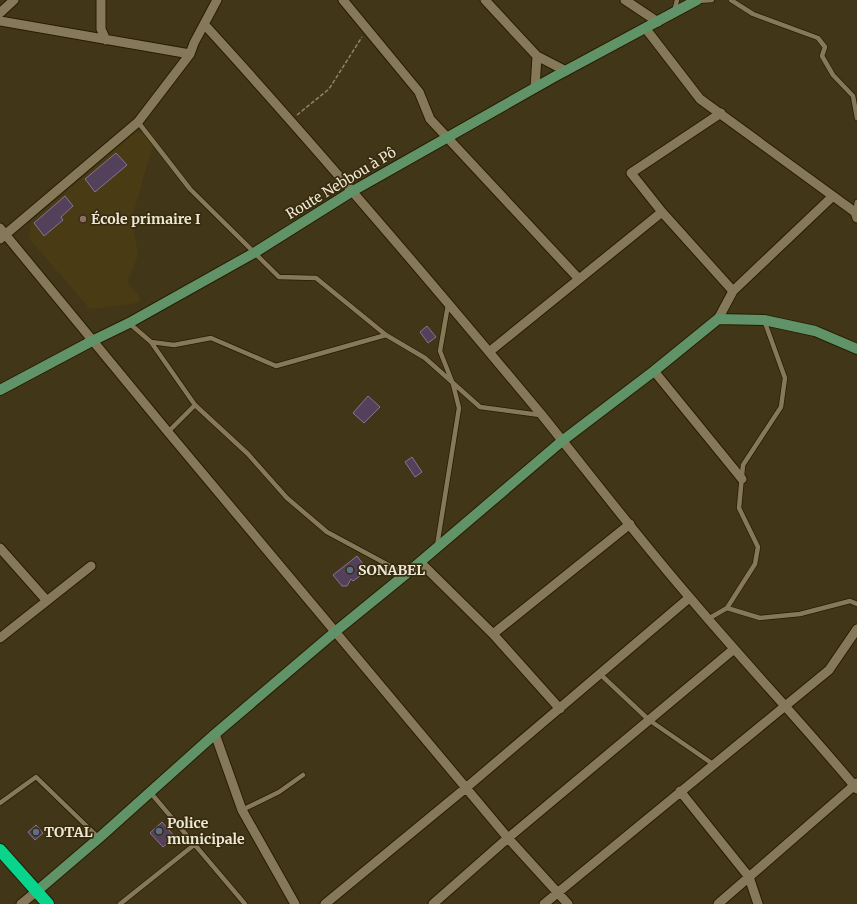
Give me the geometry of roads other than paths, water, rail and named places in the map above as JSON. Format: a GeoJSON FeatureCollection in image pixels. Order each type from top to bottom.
{"type":"FeatureCollection","features":[{"type":"Feature","properties":{"kind":"highway"},"geometry":{"type":"LineString","coordinates":[[0,850],[48,904]]}},
{"type":"Feature","properties":{"kind":"street"},"geometry":{"type":"LineString","coordinates":[[0,13],[14,0]]}},
{"type":"Feature","properties":{"kind":"street"},"geometry":{"type":"LineString","coordinates":[[101,0],[101,29],[106,40]]}},
{"type":"Feature","properties":{"kind":"street"},"geometry":{"type":"LineString","coordinates":[[217,0],[190,54],[138,122],[2,234],[467,787],[508,838],[568,904]]}},
{"type":"Feature","properties":{"kind":"street"},"geometry":{"type":"LineString","coordinates":[[343,0],[419,92],[430,119],[449,137],[579,279]]}},
{"type":"Feature","properties":{"kind":"street"},"geometry":{"type":"LineString","coordinates":[[485,0],[537,56],[566,71]]}},
{"type":"Feature","properties":{"kind":"street"},"geometry":{"type":"LineString","coordinates":[[625,0],[658,22]]}},
{"type":"Feature","properties":{"kind":"street","name":"Route Nebbou à Pô"},"geometry":{"type":"LineString","coordinates":[[0,390],[92,340],[129,323],[254,253],[351,192],[535,88],[695,1]]}},
{"type":"Feature","properties":{"kind":"street"},"geometry":{"type":"LineString","coordinates":[[0,21],[190,54]]}},
{"type":"Feature","properties":{"kind":"street"},"geometry":{"type":"LineString","coordinates":[[204,24],[291,120],[351,192],[448,303],[689,598],[856,786],[718,904]]}},
{"type":"Feature","properties":{"kind":"street"},"geometry":{"type":"LineString","coordinates":[[646,29],[700,99],[833,196],[856,215]]}},
{"type":"Feature","properties":{"kind":"street"},"geometry":{"type":"LineString","coordinates":[[535,88],[537,56]]}},
{"type":"Feature","properties":{"kind":"street"},"geometry":{"type":"LineString","coordinates":[[720,113],[631,173],[662,212],[733,291]]}},
{"type":"Feature","properties":{"kind":"street"},"geometry":{"type":"LineString","coordinates":[[21,904],[99,838],[149,791],[215,734],[562,441],[654,371],[718,319],[733,291],[833,196]]}},
{"type":"Feature","properties":{"kind":"street"},"geometry":{"type":"LineString","coordinates":[[489,352],[662,212]]}},
{"type":"Feature","properties":{"kind":"street"},"geometry":{"type":"LineString","coordinates":[[718,319],[764,320],[815,330],[857,349]]}},
{"type":"Feature","properties":{"kind":"street"},"geometry":{"type":"LineString","coordinates":[[654,371],[742,479]]}},
{"type":"Feature","properties":{"kind":"street"},"geometry":{"type":"LineString","coordinates":[[493,634],[630,524]]}},
{"type":"Feature","properties":{"kind":"street"},"geometry":{"type":"LineString","coordinates":[[0,548],[47,601]]}},
{"type":"Feature","properties":{"kind":"street"},"geometry":{"type":"LineString","coordinates":[[420,562],[493,634],[560,709]]}},
{"type":"Feature","properties":{"kind":"street"},"geometry":{"type":"LineString","coordinates":[[0,638],[91,566]]}},
{"type":"Feature","properties":{"kind":"street"},"geometry":{"type":"LineString","coordinates":[[325,904],[560,709],[689,598]]}},
{"type":"Feature","properties":{"kind":"street"},"geometry":{"type":"LineString","coordinates":[[544,904],[829,670],[857,629]]}},
{"type":"Feature","properties":{"kind":"street"},"geometry":{"type":"LineString","coordinates":[[433,904],[508,838],[734,649]]}},
{"type":"Feature","properties":{"kind":"street"},"geometry":{"type":"LineString","coordinates":[[215,734],[242,810],[295,904]]}},
{"type":"Feature","properties":{"kind":"street"},"geometry":{"type":"LineString","coordinates":[[680,791],[749,877],[758,904]]}},
{"type":"Feature","properties":{"kind":"lane"},"geometry":{"type":"LineString","coordinates":[[673,13],[677,0]]}},
{"type":"Feature","properties":{"kind":"lane"},"geometry":{"type":"LineString","coordinates":[[695,1],[712,0]]}},
{"type":"Feature","properties":{"kind":"lane"},"geometry":{"type":"LineString","coordinates":[[731,0],[753,14],[818,38],[825,47],[822,56],[833,75],[853,96],[857,118]]}},
{"type":"Feature","properties":{"kind":"lane"},"geometry":{"type":"LineString","coordinates":[[138,122],[190,189],[279,277],[316,278],[386,335],[425,358],[480,407],[541,415]]}},
{"type":"Feature","properties":{"kind":"lane"},"geometry":{"type":"LineString","coordinates":[[856,215],[857,202]]}},
{"type":"Feature","properties":{"kind":"lane"},"geometry":{"type":"LineString","coordinates":[[437,548],[458,408],[453,384],[440,350],[448,303]]}},
{"type":"Feature","properties":{"kind":"lane"},"geometry":{"type":"LineString","coordinates":[[708,619],[727,608],[755,564],[758,547],[739,508],[743,465],[781,407],[786,378],[764,320]]}},
{"type":"Feature","properties":{"kind":"lane"},"geometry":{"type":"LineString","coordinates":[[129,323],[152,342],[195,405],[248,454],[287,498],[327,532],[406,574]]}},
{"type":"Feature","properties":{"kind":"lane"},"geometry":{"type":"LineString","coordinates":[[152,342],[174,346],[211,338],[276,366],[386,335]]}},
{"type":"Feature","properties":{"kind":"lane"},"geometry":{"type":"LineString","coordinates":[[168,432],[195,405]]}},
{"type":"Feature","properties":{"kind":"lane"},"geometry":{"type":"LineString","coordinates":[[727,608],[760,618],[800,614],[850,601],[857,604]]}},
{"type":"Feature","properties":{"kind":"lane"},"geometry":{"type":"LineString","coordinates":[[600,674],[649,720],[713,764]]}},
{"type":"Feature","properties":{"kind":"lane"},"geometry":{"type":"LineString","coordinates":[[242,810],[278,792],[303,775]]}},
{"type":"Feature","properties":{"kind":"lane"},"geometry":{"type":"LineString","coordinates":[[0,803],[36,777],[99,838]]}},
{"type":"Feature","properties":{"kind":"lane"},"geometry":{"type":"LineString","coordinates":[[149,791],[244,904]]}},
{"type":"Feature","properties":{"kind":"lane"},"geometry":{"type":"LineString","coordinates":[[120,904],[194,845]]}},
{"type":"Feature","properties":{"kind":"place","name":"École primaire I"},"geometry":{"type":"Point","coordinates":[83,219]}},
{"type":"Feature","properties":{"kind":"place","name":"SONABEL"},"geometry":{"type":"Point","coordinates":[350,570]}},
{"type":"Feature","properties":{"kind":"place","name":"Police municipale"},"geometry":{"type":"Point","coordinates":[159,831]}},
{"type":"Feature","properties":{"kind":"place","name":"TOTAL"},"geometry":{"type":"Point","coordinates":[36,832]}}]}
